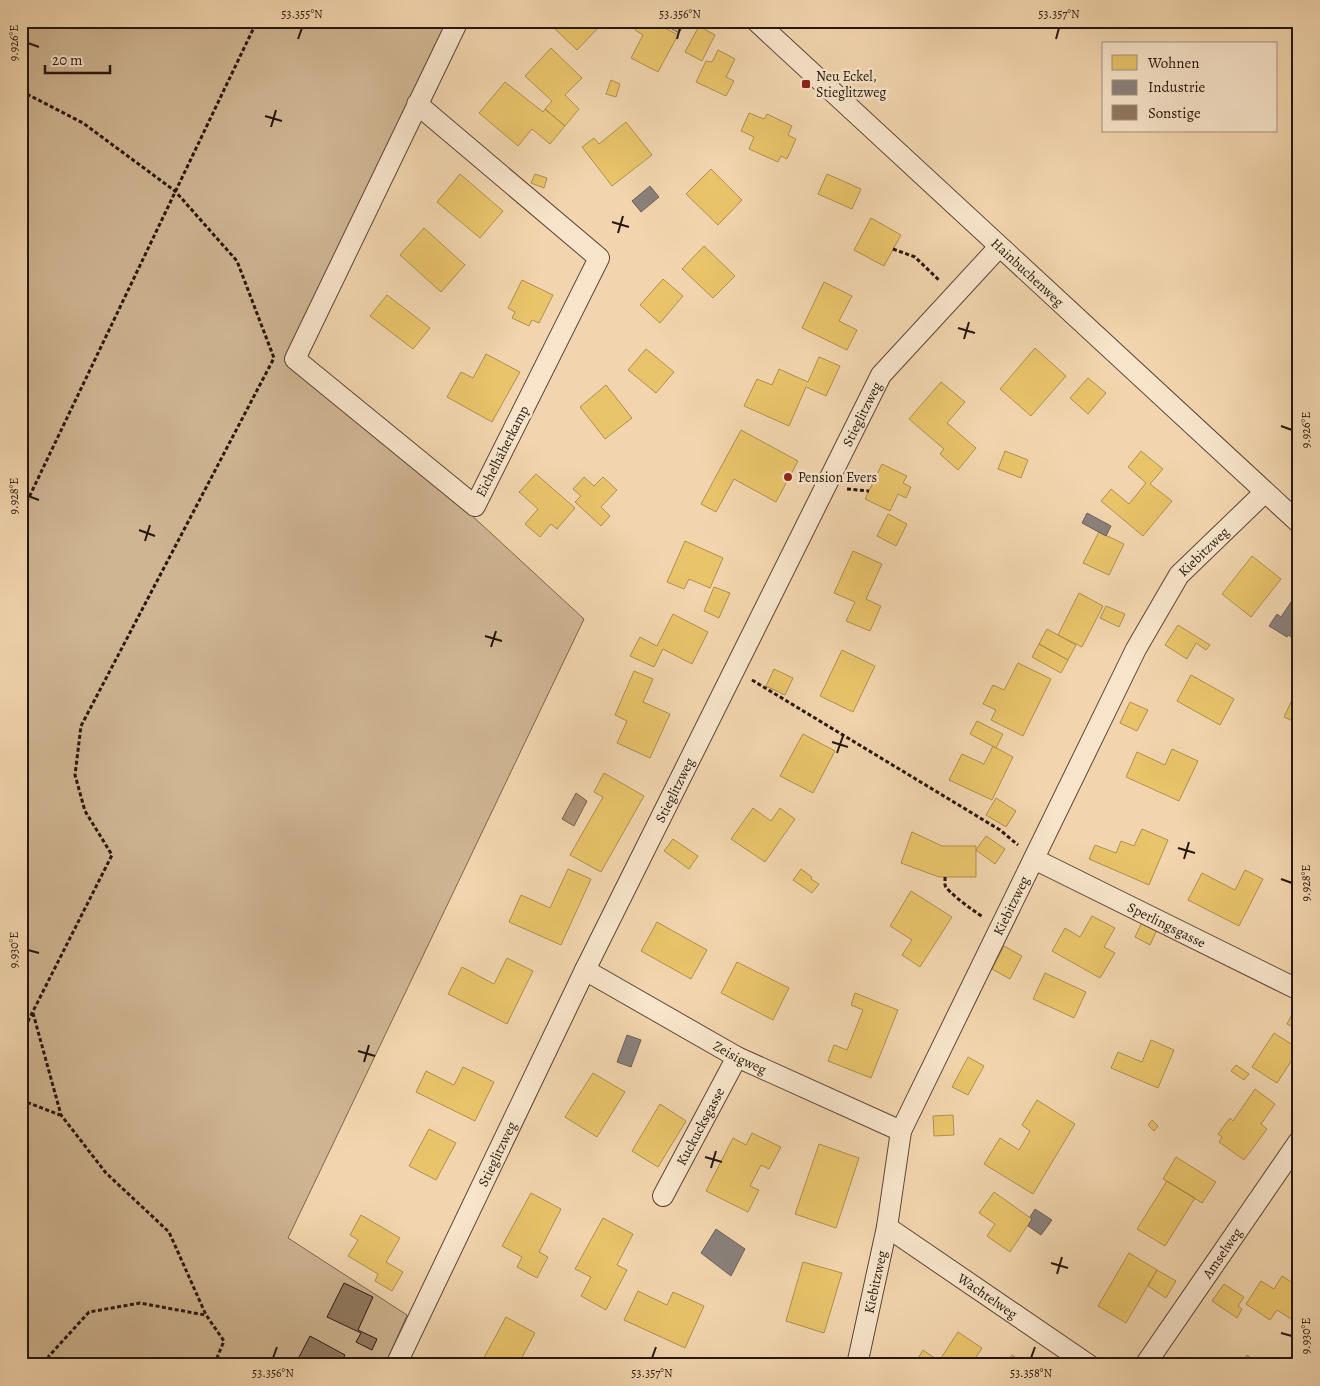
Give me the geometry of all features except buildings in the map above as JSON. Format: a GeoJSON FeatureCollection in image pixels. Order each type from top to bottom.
{"type":"FeatureCollection","features":[{"type":"Feature","properties":{"kind":"street","name":"Eichelhäherkamp"},"geometry":{"type":"LineString","coordinates":[[417,104],[600,258],[475,506],[295,359],[417,104],[458,21]]}},
{"type":"Feature","properties":{"kind":"street","name":"Hainbuchenweg"},"geometry":{"type":"LineString","coordinates":[[756,21],[1264,493],[1299,523]]}},
{"type":"Feature","properties":{"kind":"street","name":"Stieglitzweg"},"geometry":{"type":"LineString","coordinates":[[396,1365],[585,970],[881,375],[999,247]]}},
{"type":"Feature","properties":{"kind":"street","name":"Kiebitzweg"},"geometry":{"type":"LineString","coordinates":[[857,1365],[887,1227],[901,1131],[1136,649],[1179,575],[1264,493]]}},
{"type":"Feature","properties":{"kind":"street","name":"Sperlingsgasse"},"geometry":{"type":"LineString","coordinates":[[1034,859],[1299,990]]}},
{"type":"Feature","properties":{"kind":"street","name":"Zeisigweg"},"geometry":{"type":"LineString","coordinates":[[585,970],[737,1057],[901,1131]]}},
{"type":"Feature","properties":{"kind":"street","name":"Kuckucksgasse"},"geometry":{"type":"LineString","coordinates":[[664,1196],[737,1057]]}},
{"type":"Feature","properties":{"kind":"street","name":"Amselweg"},"geometry":{"type":"LineString","coordinates":[[1145,1365],[1299,1141]]}},
{"type":"Feature","properties":{"kind":"street","name":"Wachtelweg"},"geometry":{"type":"LineString","coordinates":[[887,1227],[1089,1365]]}},
{"type":"Feature","properties":{"kind":"path"},"geometry":{"type":"LineString","coordinates":[[21,514],[257,21]]}},
{"type":"Feature","properties":{"kind":"path"},"geometry":{"type":"LineString","coordinates":[[21,91],[83,123],[175,191],[237,261],[274,358],[81,726],[75,775],[85,811],[112,855],[21,1034]]}},
{"type":"Feature","properties":{"kind":"path"},"geometry":{"type":"LineString","coordinates":[[893,249],[915,258],[955,295]]}},
{"type":"Feature","properties":{"kind":"path"},"geometry":{"type":"LineString","coordinates":[[842,496],[847,489],[869,491]]}},
{"type":"Feature","properties":{"kind":"path"},"geometry":{"type":"LineString","coordinates":[[735,669],[1000,830],[1034,859]]}},
{"type":"Feature","properties":{"kind":"path"},"geometry":{"type":"LineString","coordinates":[[945,877],[945,885],[948,890],[958,897],[962,903],[1000,929]]}},
{"type":"Feature","properties":{"kind":"path"},"geometry":{"type":"LineString","coordinates":[[33,1012],[61,1115],[106,1173],[169,1232],[206,1315],[224,1341],[214,1365]]}},
{"type":"Feature","properties":{"kind":"path"},"geometry":{"type":"LineString","coordinates":[[21,1100],[61,1115]]}},
{"type":"Feature","properties":{"kind":"path"},"geometry":{"type":"LineString","coordinates":[[46,1365],[49,1356],[89,1312],[140,1303],[206,1315]]}},
{"type":"Feature","properties":{"kind":"shaded area"},"geometry":{"type":"Polygon","coordinates":[[[21,21],[467,21],[300,357],[584,619],[288,1238],[407,1315],[385,1365],[237,1365],[229,1362],[228,1365],[21,1365],[21,21]]]}},
{"type":"Feature","properties":{"kind":"shaded area"},"geometry":{"type":"Polygon","coordinates":[[[658,21],[686,21],[679,33],[658,21]]]}},
{"type":"Feature","properties":{"kind":"shaded area"},"geometry":{"type":"Polygon","coordinates":[[[576,793],[587,801],[574,826],[562,819],[576,793]]]}},
{"type":"Feature","properties":{"kind":"place","name":"Neu Eckel, Stieglitzweg"},"geometry":{"type":"Point","coordinates":[806,84]}},
{"type":"Feature","properties":{"kind":"place","name":"Pension Evers"},"geometry":{"type":"Point","coordinates":[788,477]}}]}
